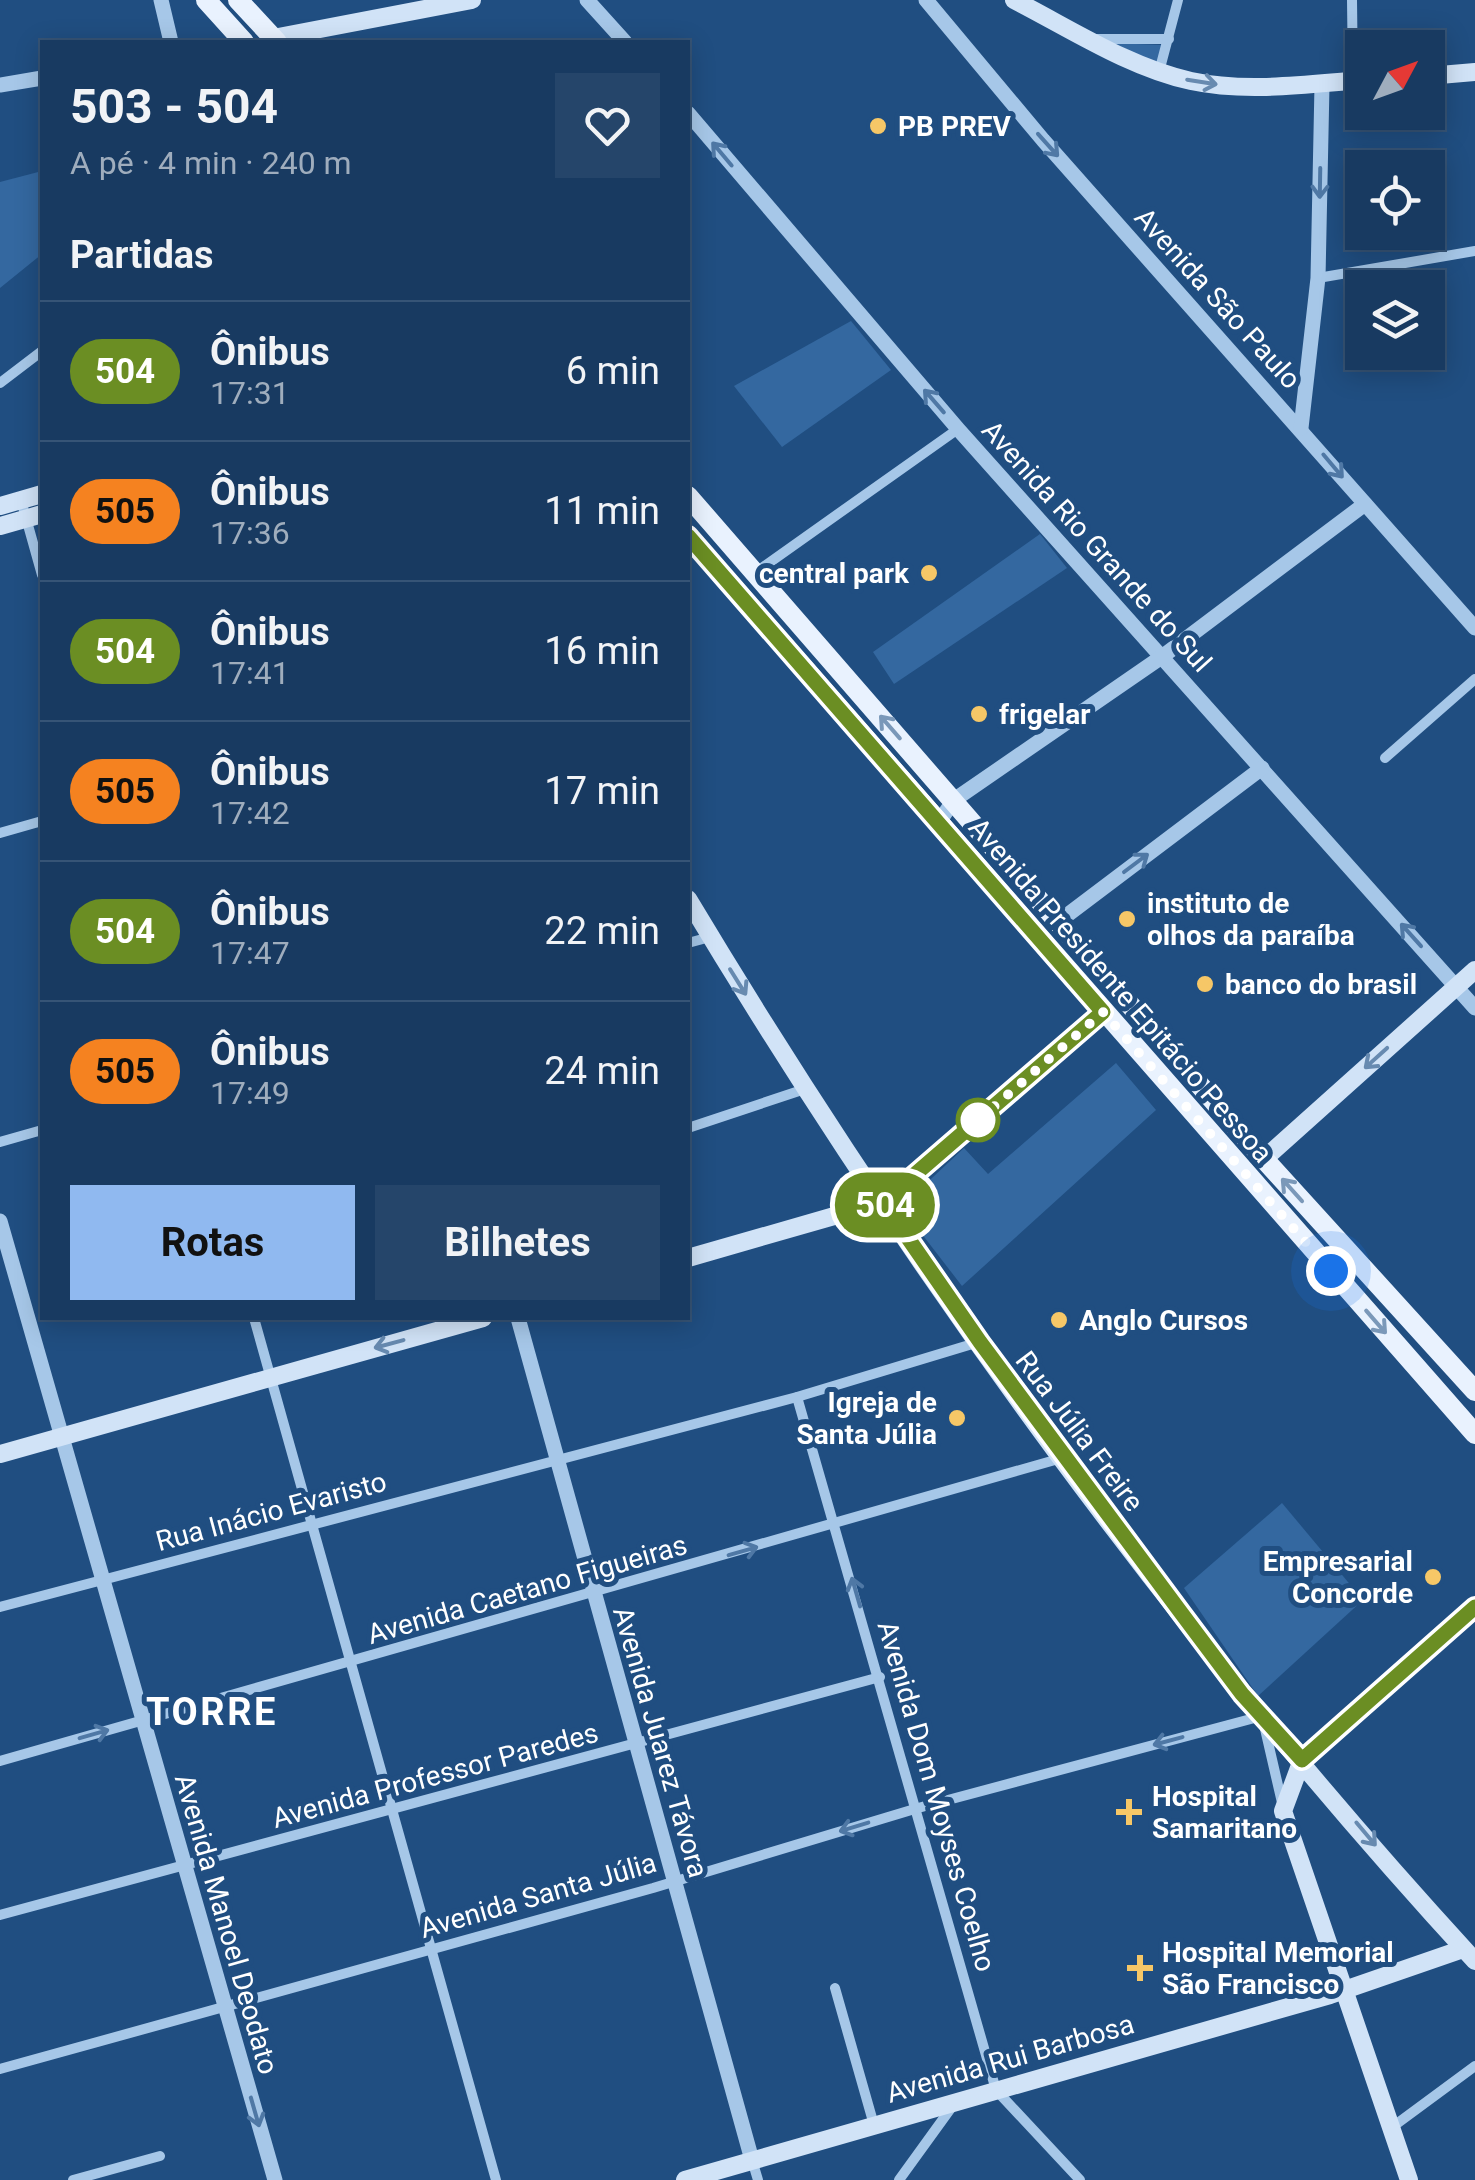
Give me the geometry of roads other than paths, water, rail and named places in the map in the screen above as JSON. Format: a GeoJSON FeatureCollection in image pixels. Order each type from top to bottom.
{"type":"FeatureCollection","features":[{"type":"Feature","properties":{"kind":"main road"},"geometry":{"type":"LineString","coordinates":[[206,0],[241,40]]}},
{"type":"Feature","properties":{"kind":"main road"},"geometry":{"type":"LineString","coordinates":[[238,0],[275,40],[472,0]]}},
{"type":"Feature","properties":{"kind":"main road"},"geometry":{"type":"LineString","coordinates":[[1014,0],[1159,72],[1218,85],[1345,82]]}},
{"type":"Feature","properties":{"kind":"main road"},"geometry":{"type":"LineString","coordinates":[[1445,75],[1475,72]]}},
{"type":"Feature","properties":{"kind":"main road","name":"Avenida Presidente Epitácio Pessoa"},"geometry":{"type":"LineString","coordinates":[[690,498],[1264,1159],[1475,1391]]}},
{"type":"Feature","properties":{"kind":"main road"},"geometry":{"type":"LineString","coordinates":[[0,506],[30,511]]}},
{"type":"Feature","properties":{"kind":"main road"},"geometry":{"type":"LineString","coordinates":[[0,526],[30,511]]}},
{"type":"Feature","properties":{"kind":"main road","name":"Avenida Presidente Epitácio Pessoa"},"geometry":{"type":"LineString","coordinates":[[690,538],[1475,1434]]}},
{"type":"Feature","properties":{"kind":"main road","name":"Rua Júlia Freire"},"geometry":{"type":"LineString","coordinates":[[690,902],[805,1089],[980,1342],[1065,1457],[1262,1716],[1469,1955]]}},
{"type":"Feature","properties":{"kind":"main road"},"geometry":{"type":"LineString","coordinates":[[1264,1159],[1475,970]]}},
{"type":"Feature","properties":{"kind":"main road"},"geometry":{"type":"LineString","coordinates":[[690,1257],[883,1202],[1103,1012]]}},
{"type":"Feature","properties":{"kind":"main road"},"geometry":{"type":"LineString","coordinates":[[0,1454],[476,1320]]}},
{"type":"Feature","properties":{"kind":"main road"},"geometry":{"type":"LineString","coordinates":[[1409,2180],[1284,1812],[1302,1760],[1475,1607]]}},
{"type":"Feature","properties":{"kind":"main road","name":"Avenida Rui Barbosa"},"geometry":{"type":"LineString","coordinates":[[685,2180],[1469,1955]]}},
{"type":"Feature","properties":{"kind":"street"},"geometry":{"type":"LineString","coordinates":[[161,0],[171,40]]}},
{"type":"Feature","properties":{"kind":"street"},"geometry":{"type":"LineString","coordinates":[[587,0],[623,40]]}},
{"type":"Feature","properties":{"kind":"street","name":"Avenida São Paulo"},"geometry":{"type":"LineString","coordinates":[[926,0],[1043,140],[1475,628]]}},
{"type":"Feature","properties":{"kind":"street"},"geometry":{"type":"LineString","coordinates":[[1159,72],[1178,0]]}},
{"type":"Feature","properties":{"kind":"street"},"geometry":{"type":"LineString","coordinates":[[1352,0],[1354,30]]}},
{"type":"Feature","properties":{"kind":"street"},"geometry":{"type":"LineString","coordinates":[[1092,39],[1170,39]]}},
{"type":"Feature","properties":{"kind":"street"},"geometry":{"type":"LineString","coordinates":[[0,85],[40,78]]}},
{"type":"Feature","properties":{"kind":"street"},"geometry":{"type":"LineString","coordinates":[[1301,428],[1318,278],[1322,85]]}},
{"type":"Feature","properties":{"kind":"street","name":"Avenida Rio Grande do Sul"},"geometry":{"type":"LineString","coordinates":[[690,116],[958,428],[1475,1008]]}},
{"type":"Feature","properties":{"kind":"street"},"geometry":{"type":"LineString","coordinates":[[1318,278],[1475,251]]}},
{"type":"Feature","properties":{"kind":"street"},"geometry":{"type":"LineString","coordinates":[[0,383],[40,353]]}},
{"type":"Feature","properties":{"kind":"street"},"geometry":{"type":"LineString","coordinates":[[756,572],[958,428]]}},
{"type":"Feature","properties":{"kind":"street"},"geometry":{"type":"LineString","coordinates":[[939,822],[954,800],[1163,656],[1365,504]]}},
{"type":"Feature","properties":{"kind":"street"},"geometry":{"type":"LineString","coordinates":[[30,511],[40,565]]}},
{"type":"Feature","properties":{"kind":"street"},"geometry":{"type":"LineString","coordinates":[[1385,758],[1475,679]]}},
{"type":"Feature","properties":{"kind":"street"},"geometry":{"type":"LineString","coordinates":[[1058,922],[1262,768]]}},
{"type":"Feature","properties":{"kind":"street"},"geometry":{"type":"LineString","coordinates":[[0,833],[40,822]]}},
{"type":"Feature","properties":{"kind":"street"},"geometry":{"type":"LineString","coordinates":[[690,942],[710,936]]}},
{"type":"Feature","properties":{"kind":"street"},"geometry":{"type":"LineString","coordinates":[[690,1127],[805,1089]]}},
{"type":"Feature","properties":{"kind":"street"},"geometry":{"type":"LineString","coordinates":[[0,1142],[40,1131]]}},
{"type":"Feature","properties":{"kind":"street","name":"Avenida Manoel Deodato"},"geometry":{"type":"LineString","coordinates":[[0,1221],[275,2180]]}},
{"type":"Feature","properties":{"kind":"street"},"geometry":{"type":"LineString","coordinates":[[255,1320],[434,1948],[496,2180]]}},
{"type":"Feature","properties":{"kind":"street","name":"Avenida Juarez Távora"},"geometry":{"type":"LineString","coordinates":[[519,1320],[758,2180]]}},
{"type":"Feature","properties":{"kind":"street","name":"Rua Inácio Evaristo"},"geometry":{"type":"LineString","coordinates":[[0,1608],[311,1522],[797,1397],[980,1342]]}},
{"type":"Feature","properties":{"kind":"street","name":"Avenida Dom Moyses Coelho"},"geometry":{"type":"LineString","coordinates":[[797,1397],[996,2090],[1080,2180]]}},
{"type":"Feature","properties":{"kind":"street","name":"Avenida Caetano Figueiras"},"geometry":{"type":"LineString","coordinates":[[0,1762],[1065,1457]]}},
{"type":"Feature","properties":{"kind":"street","name":"Avenida Professor Paredes"},"geometry":{"type":"LineString","coordinates":[[0,1914],[880,1677]]}},
{"type":"Feature","properties":{"kind":"street"},"geometry":{"type":"LineString","coordinates":[[1262,1716],[1284,1812]]}},
{"type":"Feature","properties":{"kind":"street","name":"Avenida Santa Júlia"},"geometry":{"type":"LineString","coordinates":[[0,2069],[675,1881],[918,1808],[1262,1716]]}},
{"type":"Feature","properties":{"kind":"street"},"geometry":{"type":"LineString","coordinates":[[834,1988],[874,2126]]}},
{"type":"Feature","properties":{"kind":"street"},"geometry":{"type":"LineString","coordinates":[[1392,2128],[1475,2066]]}},
{"type":"Feature","properties":{"kind":"street"},"geometry":{"type":"LineString","coordinates":[[899,2180],[955,2102]]}},
{"type":"Feature","properties":{"kind":"street"},"geometry":{"type":"LineString","coordinates":[[73,2180],[111,2175],[160,2156]]}},
{"type":"Feature","properties":{"kind":"place","name":"PB PREV"},"geometry":{"type":"Point","coordinates":[878,126]}},
{"type":"Feature","properties":{"kind":"place","name":"central park"},"geometry":{"type":"Point","coordinates":[929,573]}},
{"type":"Feature","properties":{"kind":"place","name":"frigelar"},"geometry":{"type":"Point","coordinates":[979,714]}},
{"type":"Feature","properties":{"kind":"place","name":"instituto de olhos da paraíba"},"geometry":{"type":"Point","coordinates":[1127,919]}},
{"type":"Feature","properties":{"kind":"place","name":"banco do brasil"},"geometry":{"type":"Point","coordinates":[1205,984]}},
{"type":"Feature","properties":{"kind":"place","name":"Anglo Cursos"},"geometry":{"type":"Point","coordinates":[1059,1320]}},
{"type":"Feature","properties":{"kind":"place","name":"Igreja de Santa Júlia"},"geometry":{"type":"Point","coordinates":[957,1418]}},
{"type":"Feature","properties":{"kind":"place","name":"Empresarial Concorde"},"geometry":{"type":"Point","coordinates":[1433,1577]}},
{"type":"Feature","properties":{"kind":"place","name":"Hospital Samaritano"},"geometry":{"type":"Point","coordinates":[1129,1812]}},
{"type":"Feature","properties":{"kind":"place","name":"Hospital Memorial São Francisco"},"geometry":{"type":"Point","coordinates":[1140,1968]}},
{"type":"Feature","properties":{"kind":"district","name":"TORRE"},"geometry":{"type":"Point","coordinates":[212,1712]}}]}
